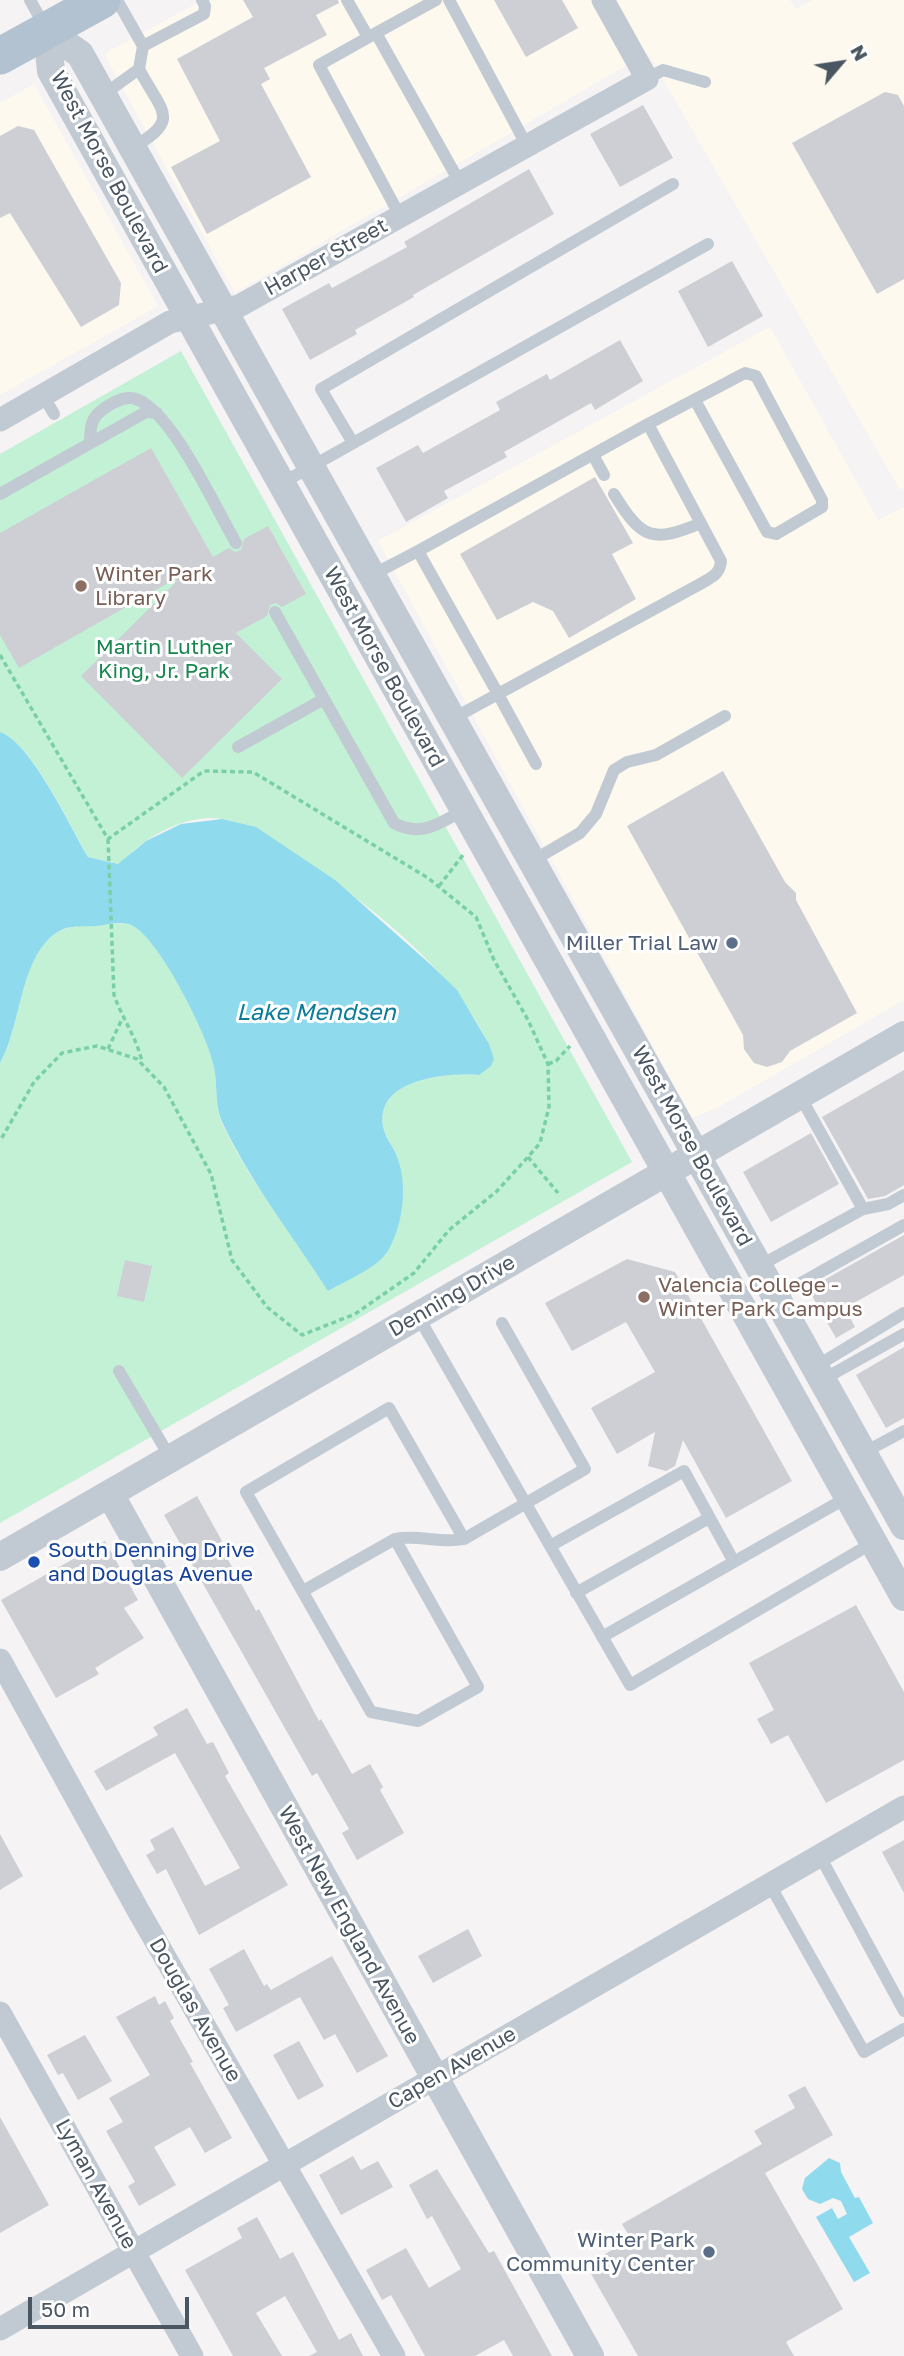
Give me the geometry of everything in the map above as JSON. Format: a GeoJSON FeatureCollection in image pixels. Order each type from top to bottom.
{"type":"FeatureCollection","features":[{"type":"Feature","properties":{"kind":"main road"},"geometry":{"type":"LineString","coordinates":[[0,56],[38,15],[102,0]]}},
{"type":"Feature","properties":{"kind":"street"},"geometry":{"type":"LineString","coordinates":[[603,0],[647,79]]}},
{"type":"Feature","properties":{"kind":"street","name":"West Morse Boulevard"},"geometry":{"type":"LineString","coordinates":[[38,15],[80,54],[904,1526]]}},
{"type":"Feature","properties":{"kind":"street","name":"West Morse Boulevard"},"geometry":{"type":"LineString","coordinates":[[38,15],[51,72],[904,1597]]}},
{"type":"Feature","properties":{"kind":"street","name":"Harper Street"},"geometry":{"type":"LineString","coordinates":[[0,420],[49,405],[170,322],[239,306],[647,79]]}},
{"type":"Feature","properties":{"kind":"street"},"geometry":{"type":"LineString","coordinates":[[464,809],[494,793]]}},
{"type":"Feature","properties":{"kind":"street","name":"Denning Drive"},"geometry":{"type":"LineString","coordinates":[[0,1557],[800,1096],[902,1041]]}},
{"type":"Feature","properties":{"kind":"street","name":"West New England Avenue"},"geometry":{"type":"LineString","coordinates":[[110,1494],[433,2079],[590,2356]]}},
{"type":"Feature","properties":{"kind":"street","name":"Douglas Avenue"},"geometry":{"type":"LineString","coordinates":[[0,1660],[139,1912],[394,2356]]}},
{"type":"Feature","properties":{"kind":"street","name":"Capen Avenue"},"geometry":{"type":"LineString","coordinates":[[0,2329],[904,1807]]}},
{"type":"Feature","properties":{"kind":"street","name":"Lyman Avenue"},"geometry":{"type":"LineString","coordinates":[[0,2013],[192,2356]]}},
{"type":"Feature","properties":{"kind":"lane"},"geometry":{"type":"LineString","coordinates":[[117,0],[144,46],[139,69],[164,117],[163,126],[158,133],[132,148]]}},
{"type":"Feature","properties":{"kind":"lane"},"geometry":{"type":"LineString","coordinates":[[144,46],[204,14],[205,6],[202,0]]}},
{"type":"Feature","properties":{"kind":"lane"},"geometry":{"type":"LineString","coordinates":[[347,0],[372,35],[460,183]]}},
{"type":"Feature","properties":{"kind":"lane"},"geometry":{"type":"LineString","coordinates":[[400,216],[319,65],[436,0]]}},
{"type":"Feature","properties":{"kind":"lane"},"geometry":{"type":"LineString","coordinates":[[449,0],[527,146]]}},
{"type":"Feature","properties":{"kind":"lane"},"geometry":{"type":"LineString","coordinates":[[103,95],[139,69]]}},
{"type":"Feature","properties":{"kind":"lane"},"geometry":{"type":"LineString","coordinates":[[647,79],[663,70],[705,82]]}},
{"type":"Feature","properties":{"kind":"lane"},"geometry":{"type":"LineString","coordinates":[[353,443],[321,389],[673,184]]}},
{"type":"Feature","properties":{"kind":"lane"},"geometry":{"type":"LineString","coordinates":[[281,484],[708,244]]}},
{"type":"Feature","properties":{"kind":"lane"},"geometry":{"type":"LineString","coordinates":[[372,575],[648,424],[745,373],[755,376],[822,500],[822,507],[776,534],[767,532],[695,400]]}},
{"type":"Feature","properties":{"kind":"lane"},"geometry":{"type":"LineString","coordinates":[[90,443],[93,416],[121,399],[134,398],[157,413],[168,423],[236,543]]}},
{"type":"Feature","properties":{"kind":"lane"},"geometry":{"type":"LineString","coordinates":[[0,494],[146,412],[157,413]]}},
{"type":"Feature","properties":{"kind":"lane"},"geometry":{"type":"LineString","coordinates":[[453,719],[716,574],[721,561],[648,424]]}},
{"type":"Feature","properties":{"kind":"lane"},"geometry":{"type":"LineString","coordinates":[[593,455],[604,475]]}},
{"type":"Feature","properties":{"kind":"lane"},"geometry":{"type":"LineString","coordinates":[[614,494],[638,526],[650,534],[671,535],[701,523]]}},
{"type":"Feature","properties":{"kind":"lane"},"geometry":{"type":"LineString","coordinates":[[418,551],[536,764]]}},
{"type":"Feature","properties":{"kind":"lane"},"geometry":{"type":"LineString","coordinates":[[275,612],[394,823],[407,830],[420,832],[464,809]]}},
{"type":"Feature","properties":{"kind":"lane"},"geometry":{"type":"LineString","coordinates":[[238,747],[324,699]]}},
{"type":"Feature","properties":{"kind":"lane"},"geometry":{"type":"LineString","coordinates":[[532,861],[580,833],[596,814],[614,770],[627,762],[656,755],[725,716]]}},
{"type":"Feature","properties":{"kind":"lane"},"geometry":{"type":"LineString","coordinates":[[800,1096],[863,1209]]}},
{"type":"Feature","properties":{"kind":"lane"},"geometry":{"type":"LineString","coordinates":[[759,1266],[863,1209],[888,1204],[904,1195]]}},
{"type":"Feature","properties":{"kind":"lane"},"geometry":{"type":"LineString","coordinates":[[776,1297],[904,1225]]}},
{"type":"Feature","properties":{"kind":"lane"},"geometry":{"type":"LineString","coordinates":[[819,1374],[904,1313]]}},
{"type":"Feature","properties":{"kind":"lane"},"geometry":{"type":"LineString","coordinates":[[418,1316],[630,1685],[874,1542]]}},
{"type":"Feature","properties":{"kind":"lane"},"geometry":{"type":"LineString","coordinates":[[303,1591],[394,1539],[411,1536],[449,1542],[464,1539],[585,1469],[502,1323]]}},
{"type":"Feature","properties":{"kind":"lane"},"geometry":{"type":"LineString","coordinates":[[819,1374],[904,1334]]}},
{"type":"Feature","properties":{"kind":"lane"},"geometry":{"type":"LineString","coordinates":[[119,1371],[171,1459]]}},
{"type":"Feature","properties":{"kind":"lane"},"geometry":{"type":"LineString","coordinates":[[394,1539],[478,1687],[418,1721],[371,1712],[246,1492],[388,1408],[464,1539]]}},
{"type":"Feature","properties":{"kind":"lane"},"geometry":{"type":"LineString","coordinates":[[863,1453],[904,1431]]}},
{"type":"Feature","properties":{"kind":"lane"},"geometry":{"type":"LineString","coordinates":[[550,1546],[684,1471],[734,1562]]}},
{"type":"Feature","properties":{"kind":"lane"},"geometry":{"type":"LineString","coordinates":[[602,1637],[848,1497]]}},
{"type":"Feature","properties":{"kind":"lane"},"geometry":{"type":"LineString","coordinates":[[576,1593],[709,1518]]}},
{"type":"Feature","properties":{"kind":"lane"},"geometry":{"type":"LineString","coordinates":[[820,1856],[904,2011]]}},
{"type":"Feature","properties":{"kind":"lane"},"geometry":{"type":"LineString","coordinates":[[770,1885],[864,2052],[904,2029]]}},
{"type":"Feature","properties":{"kind":"path"},"geometry":{"type":"LineString","coordinates":[[0,655],[108,839],[114,995],[122,1019],[138,1045],[142,1064]]}},
{"type":"Feature","properties":{"kind":"path"},"geometry":{"type":"LineString","coordinates":[[0,1141],[34,1082],[62,1053],[97,1046],[137,1059],[164,1087],[211,1174],[232,1260],[267,1307],[302,1335],[355,1314],[414,1273],[449,1230],[496,1191],[540,1143],[550,1107],[548,1064],[528,1020],[494,960],[476,917],[439,886],[253,772],[204,771],[108,839]]}},
{"type":"Feature","properties":{"kind":"path"},"geometry":{"type":"LineString","coordinates":[[439,886],[469,849]]}},
{"type":"Feature","properties":{"kind":"path"},"geometry":{"type":"LineString","coordinates":[[108,1049],[122,1019]]}},
{"type":"Feature","properties":{"kind":"path"},"geometry":{"type":"LineString","coordinates":[[548,1064],[555,1061],[576,1039]]}},
{"type":"Feature","properties":{"kind":"path"},"geometry":{"type":"LineString","coordinates":[[527,1157],[558,1193]]}},
{"type":"Feature","properties":{"kind":"shaded area"},"geometry":{"type":"Polygon","coordinates":[[[203,0],[790,0],[796,9],[812,0],[904,0],[904,488],[900,490],[648,53],[235,293],[104,54],[203,0]]]}},
{"type":"Feature","properties":{"kind":"shaded area"},"geometry":{"type":"Polygon","coordinates":[[[34,84],[158,306],[0,395],[0,103],[34,84]]]}},
{"type":"Feature","properties":{"kind":"shaded area"},"geometry":{"type":"Polygon","coordinates":[[[770,327],[878,520],[904,507],[904,1000],[717,1108],[692,1118],[378,541],[770,327]]]}},
{"type":"Feature","properties":{"kind":"green space","name":"Martin Luther King, Jr. Park"},"geometry":{"type":"Polygon","coordinates":[[[181,351],[632,1162],[0,1523],[0,1063],[32,964],[51,937],[75,926],[117,923],[133,926],[144,934],[181,989],[210,1052],[222,1123],[247,1169],[296,1240],[389,1249],[402,1208],[402,1197],[398,1159],[384,1130],[383,1113],[389,1100],[399,1090],[431,1078],[479,1075],[494,1059],[479,1026],[457,993],[428,961],[361,902],[326,877],[236,824],[211,818],[188,821],[166,829],[135,849],[118,864],[88,857],[37,768],[12,739],[0,732],[0,454],[181,351]]]}},
{"type":"Feature","properties":{"kind":"water","name":"Lake Mendsen"},"geometry":{"type":"Polygon","coordinates":[[[0,732],[12,739],[37,768],[88,857],[118,864],[146,841],[181,824],[222,819],[256,827],[335,880],[457,990],[489,1044],[494,1059],[491,1066],[479,1075],[431,1078],[399,1090],[389,1100],[383,1113],[384,1130],[400,1165],[403,1202],[398,1227],[389,1249],[370,1268],[328,1291],[234,1146],[220,1117],[214,1067],[193,1012],[156,950],[133,926],[120,923],[73,927],[52,936],[33,962],[0,1063],[0,732]]]}},
{"type":"Feature","properties":{"kind":"water"},"geometry":{"type":"Polygon","coordinates":[[[829,2158],[840,2163],[841,2172],[855,2198],[859,2197],[873,2223],[849,2237],[870,2273],[854,2282],[816,2217],[832,2208],[838,2219],[847,2214],[841,2201],[833,2198],[820,2204],[808,2199],[802,2189],[805,2178],[829,2158]]]}},
{"type":"Feature","properties":{"kind":"building"},"geometry":{"type":"Polygon","coordinates":[[[243,0],[338,0],[339,3],[316,15],[327,35],[264,68],[270,79],[261,84],[311,177],[207,234],[171,167],[220,141],[177,59],[253,17],[243,0]]]}},
{"type":"Feature","properties":{"kind":"building"},"geometry":{"type":"Polygon","coordinates":[[[494,0],[562,0],[578,28],[526,57],[494,0]]]}},
{"type":"Feature","properties":{"kind":"building"},"geometry":{"type":"Polygon","coordinates":[[[885,92],[898,95],[904,106],[904,279],[877,294],[792,143],[885,92]]]}},
{"type":"Feature","properties":{"kind":"building"},"geometry":{"type":"Polygon","coordinates":[[[643,105],[673,158],[620,187],[590,134],[643,105]]]}},
{"type":"Feature","properties":{"kind":"building"},"geometry":{"type":"Polygon","coordinates":[[[18,126],[34,130],[121,283],[119,305],[81,327],[10,213],[0,218],[0,136],[18,126]]]}},
{"type":"Feature","properties":{"kind":"building"},"geometry":{"type":"Polygon","coordinates":[[[529,169],[554,214],[413,295],[414,297],[355,330],[357,334],[310,360],[282,309],[329,283],[332,288],[407,247],[404,242],[529,169]]]}},
{"type":"Feature","properties":{"kind":"building"},"geometry":{"type":"Polygon","coordinates":[[[732,261],[763,316],[708,347],[678,291],[732,261]]]}},
{"type":"Feature","properties":{"kind":"building"},"geometry":{"type":"Polygon","coordinates":[[[620,340],[643,381],[595,410],[591,403],[504,452],[507,457],[444,491],[448,498],[406,522],[376,468],[418,445],[423,453],[500,410],[496,402],[547,374],[550,380],[620,340]]]}},
{"type":"Feature","properties":{"kind":"building"},"geometry":{"type":"Polygon","coordinates":[[[151,448],[213,557],[229,548],[235,552],[241,550],[244,539],[268,526],[306,594],[282,607],[276,603],[270,605],[267,616],[236,633],[282,679],[182,778],[81,676],[177,581],[175,579],[19,668],[0,635],[0,533],[151,448]]]}},
{"type":"Feature","properties":{"kind":"building"},"geometry":{"type":"Polygon","coordinates":[[[595,477],[633,543],[612,554],[636,599],[569,638],[553,611],[533,602],[497,620],[460,554],[595,477]]]}},
{"type":"Feature","properties":{"kind":"building"},"geometry":{"type":"Polygon","coordinates":[[[723,771],[785,882],[796,893],[796,900],[857,1013],[790,1051],[782,1062],[767,1067],[754,1063],[744,1049],[743,1035],[627,826],[723,771]]]}},
{"type":"Feature","properties":{"kind":"building"},"geometry":{"type":"Polygon","coordinates":[[[904,1070],[904,1185],[885,1196],[868,1199],[822,1117],[904,1070]]]}},
{"type":"Feature","properties":{"kind":"building"},"geometry":{"type":"Polygon","coordinates":[[[811,1133],[839,1184],[771,1222],[743,1172],[811,1133]]]}},
{"type":"Feature","properties":{"kind":"building"},"geometry":{"type":"Polygon","coordinates":[[[904,1235],[904,1275],[845,1308],[855,1327],[836,1338],[808,1289],[904,1235]]]}},
{"type":"Feature","properties":{"kind":"building"},"geometry":{"type":"Polygon","coordinates":[[[627,1259],[675,1272],[792,1481],[726,1518],[683,1440],[675,1466],[666,1471],[648,1466],[655,1432],[617,1454],[591,1408],[655,1372],[626,1322],[572,1351],[545,1303],[627,1259]]]}},
{"type":"Feature","properties":{"kind":"building"},"geometry":{"type":"Polygon","coordinates":[[[125,1260],[152,1266],[144,1302],[117,1296],[125,1260]]]}},
{"type":"Feature","properties":{"kind":"building"},"geometry":{"type":"Polygon","coordinates":[[[904,1347],[904,1418],[886,1428],[856,1375],[904,1347]]]}},
{"type":"Feature","properties":{"kind":"building"},"geometry":{"type":"Polygon","coordinates":[[[197,1496],[222,1541],[219,1543],[256,1611],[259,1609],[319,1721],[321,1719],[352,1774],[370,1764],[383,1787],[380,1790],[404,1833],[357,1860],[342,1833],[349,1829],[317,1773],[312,1776],[164,1515],[197,1496]]]}},
{"type":"Feature","properties":{"kind":"building"},"geometry":{"type":"Polygon","coordinates":[[[105,1541],[138,1600],[124,1608],[144,1638],[95,1668],[99,1674],[56,1698],[1,1600],[105,1541]]]}},
{"type":"Feature","properties":{"kind":"building"},"geometry":{"type":"Polygon","coordinates":[[[856,1605],[904,1692],[904,1760],[826,1803],[788,1735],[771,1744],[757,1719],[774,1710],[749,1663],[856,1605]]]}},
{"type":"Feature","properties":{"kind":"building"},"geometry":{"type":"Polygon","coordinates":[[[187,1708],[207,1744],[213,1742],[229,1773],[225,1776],[288,1885],[199,1935],[166,1869],[157,1874],[146,1855],[155,1850],[150,1840],[173,1827],[205,1886],[240,1868],[175,1753],[106,1791],[94,1771],[158,1735],[153,1727],[187,1708]]]}},
{"type":"Feature","properties":{"kind":"building"},"geometry":{"type":"Polygon","coordinates":[[[0,1834],[23,1876],[0,1890],[0,1834]]]}},
{"type":"Feature","properties":{"kind":"building"},"geometry":{"type":"Polygon","coordinates":[[[904,1840],[904,1893],[882,1852],[904,1840]]]}},
{"type":"Feature","properties":{"kind":"building"},"geometry":{"type":"Polygon","coordinates":[[[468,1929],[482,1956],[433,1983],[418,1956],[468,1929]]]}},
{"type":"Feature","properties":{"kind":"building"},"geometry":{"type":"Polygon","coordinates":[[[244,1949],[264,1986],[267,1984],[271,1990],[332,1956],[388,2056],[357,2073],[335,2034],[324,2040],[300,1997],[236,2032],[223,2008],[229,2005],[209,1969],[244,1949]]]}},
{"type":"Feature","properties":{"kind":"building"},"geometry":{"type":"Polygon","coordinates":[[[155,1996],[159,2005],[165,2001],[174,2018],[170,2021],[193,2062],[190,2063],[232,2138],[205,2153],[190,2127],[154,2147],[176,2185],[139,2206],[128,2186],[135,2182],[106,2131],[123,2122],[109,2098],[150,2075],[116,2017],[155,1996]]]}},
{"type":"Feature","properties":{"kind":"building"},"geometry":{"type":"Polygon","coordinates":[[[85,2035],[112,2081],[78,2100],[63,2073],[58,2075],[47,2055],[85,2035]]]}},
{"type":"Feature","properties":{"kind":"building"},"geometry":{"type":"Polygon","coordinates":[[[299,2041],[324,2086],[298,2100],[273,2055],[299,2041]]]}},
{"type":"Feature","properties":{"kind":"building","name":"Winter Park Community Center"},"geometry":{"type":"Polygon","coordinates":[[[805,2086],[833,2135],[765,2173],[843,2309],[786,2342],[794,2356],[638,2356],[586,2265],[631,2239],[622,2224],[762,2144],[754,2131],[795,2108],[788,2095],[805,2086]]]}},
{"type":"Feature","properties":{"kind":"building"},"geometry":{"type":"Polygon","coordinates":[[[0,2117],[49,2205],[0,2233],[0,2117]]]}},
{"type":"Feature","properties":{"kind":"building"},"geometry":{"type":"Polygon","coordinates":[[[353,2156],[361,2170],[378,2161],[393,2187],[341,2215],[319,2175],[353,2156]]]}},
{"type":"Feature","properties":{"kind":"building"},"geometry":{"type":"Polygon","coordinates":[[[437,2169],[489,2253],[494,2251],[552,2356],[513,2356],[504,2340],[475,2356],[425,2356],[391,2295],[382,2300],[366,2270],[406,2248],[429,2288],[461,2269],[432,2216],[427,2219],[409,2185],[437,2169]]]}},
{"type":"Feature","properties":{"kind":"building"},"geometry":{"type":"Polygon","coordinates":[[[257,2217],[280,2259],[293,2252],[339,2340],[351,2333],[363,2356],[309,2356],[317,2352],[285,2296],[256,2313],[282,2356],[233,2356],[185,2270],[242,2238],[237,2228],[257,2217]]]}},
{"type":"Feature","properties":{"kind":"place","name":"Winter Park Library"},"geometry":{"type":"Point","coordinates":[81,586]}},
{"type":"Feature","properties":{"kind":"place","name":"Miller Trial Law"},"geometry":{"type":"Point","coordinates":[732,943]}},
{"type":"Feature","properties":{"kind":"place","name":"Valencia College - Winter Park Campus"},"geometry":{"type":"Point","coordinates":[644,1297]}},
{"type":"Feature","properties":{"kind":"place","name":"South Denning Drive and Douglas Avenue"},"geometry":{"type":"Point","coordinates":[34,1562]}},
{"type":"Feature","properties":{"kind":"place","name":"Winter Park Community Center"},"geometry":{"type":"Point","coordinates":[709,2252]}}]}
